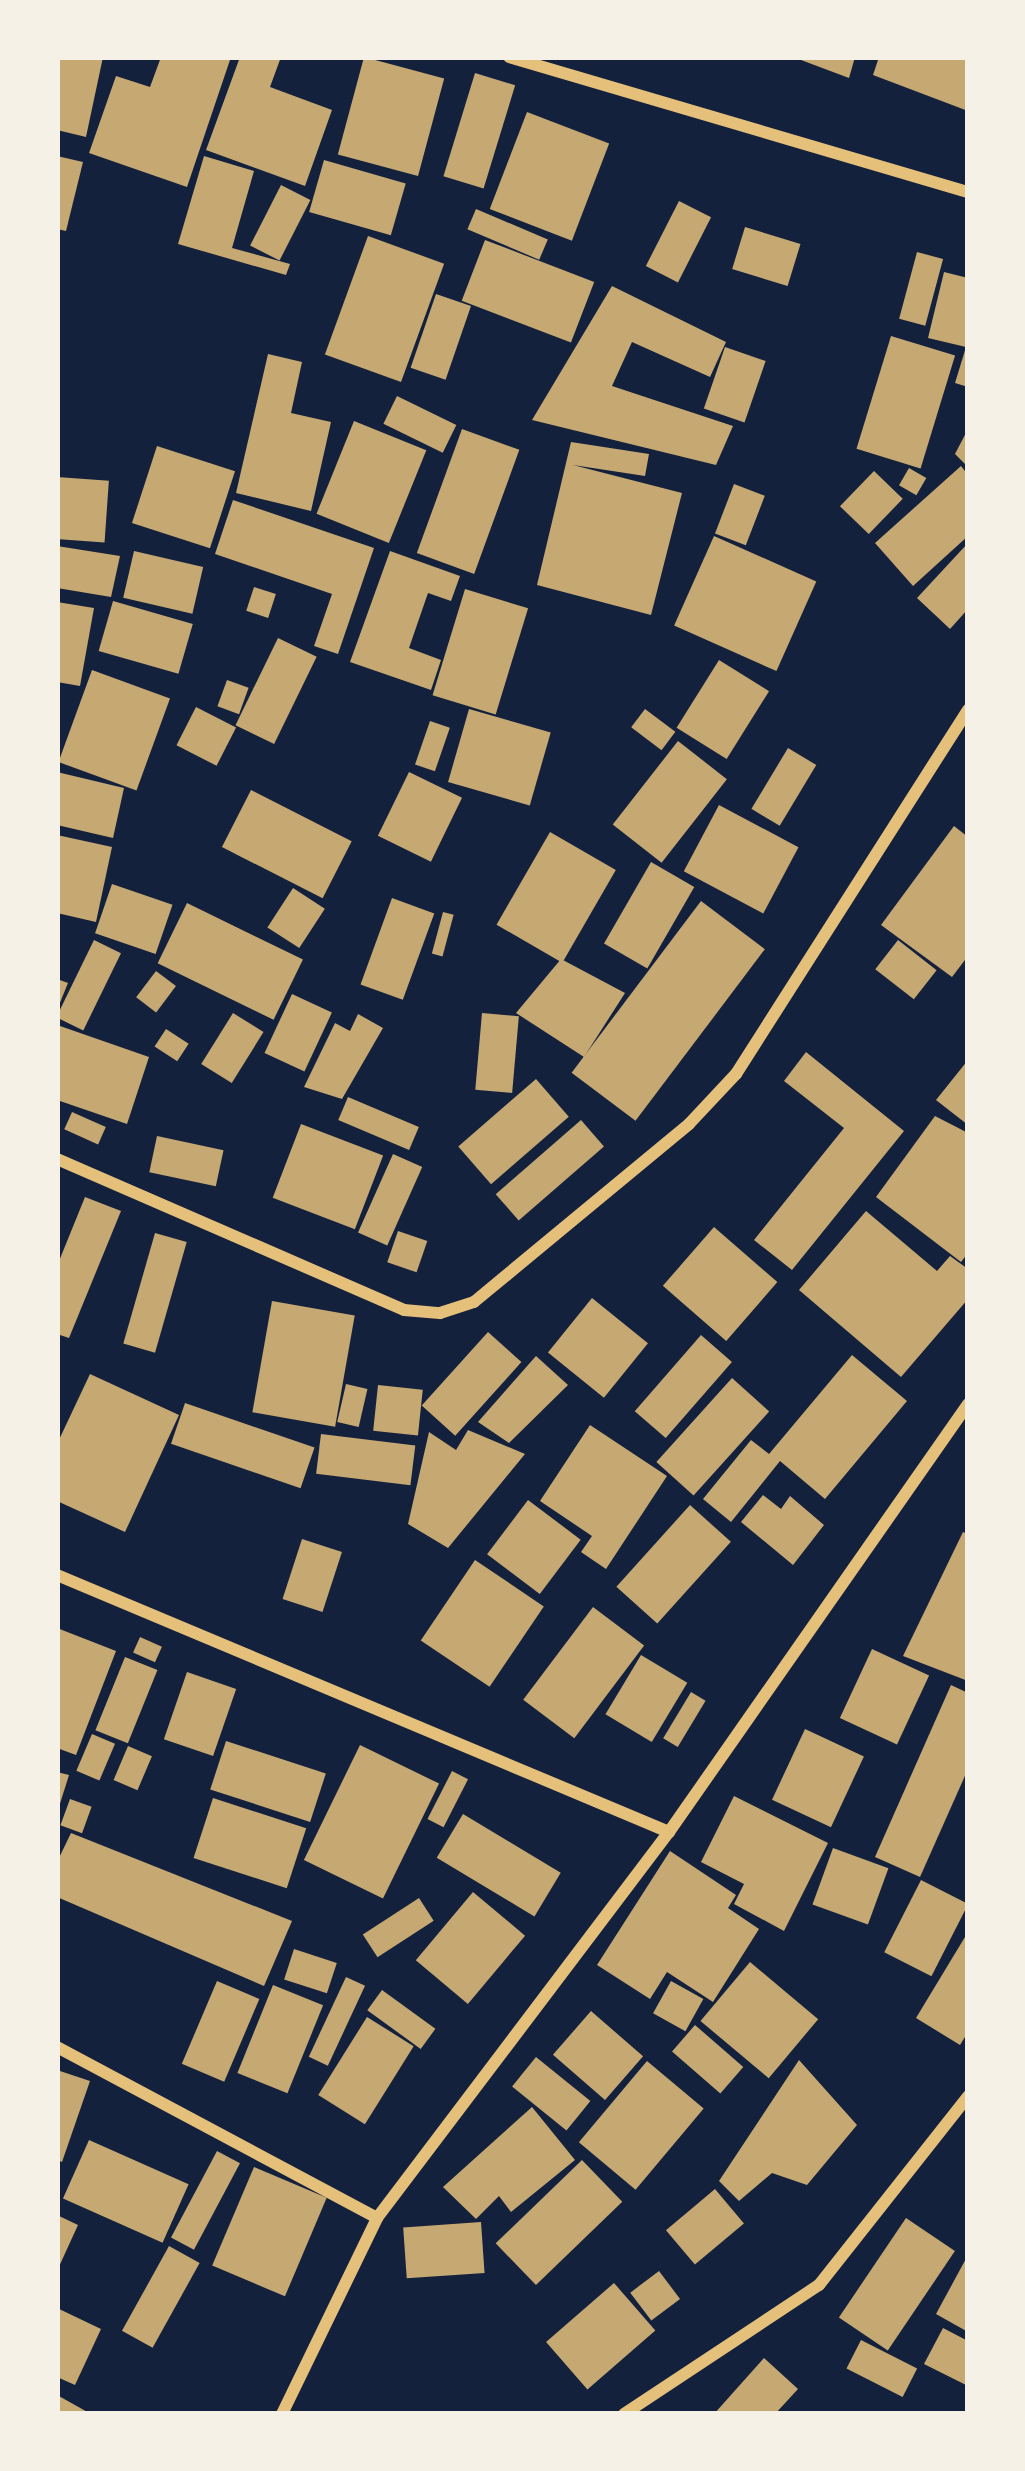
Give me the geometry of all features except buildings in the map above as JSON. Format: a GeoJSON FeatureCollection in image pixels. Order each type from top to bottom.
{"type":"FeatureCollection","features":[{"type":"Feature","properties":{"kind":"street"},"geometry":{"type":"LineString","coordinates":[[508,57],[968,192]]}},
{"type":"Feature","properties":{"kind":"street"},"geometry":{"type":"LineString","coordinates":[[57,1159],[404,1310],[440,1313],[474,1302],[688,1124],[736,1074],[968,710]]}},
{"type":"Feature","properties":{"kind":"street"},"geometry":{"type":"LineString","coordinates":[[282,2414],[377,2218],[669,1832],[968,1404]]}},
{"type":"Feature","properties":{"kind":"street"},"geometry":{"type":"LineString","coordinates":[[57,1574],[669,1832]]}},
{"type":"Feature","properties":{"kind":"street"},"geometry":{"type":"LineString","coordinates":[[57,2047],[377,2218]]}},
{"type":"Feature","properties":{"kind":"street"},"geometry":{"type":"LineString","coordinates":[[624,2414],[810,2294],[968,2096]]}}]}
